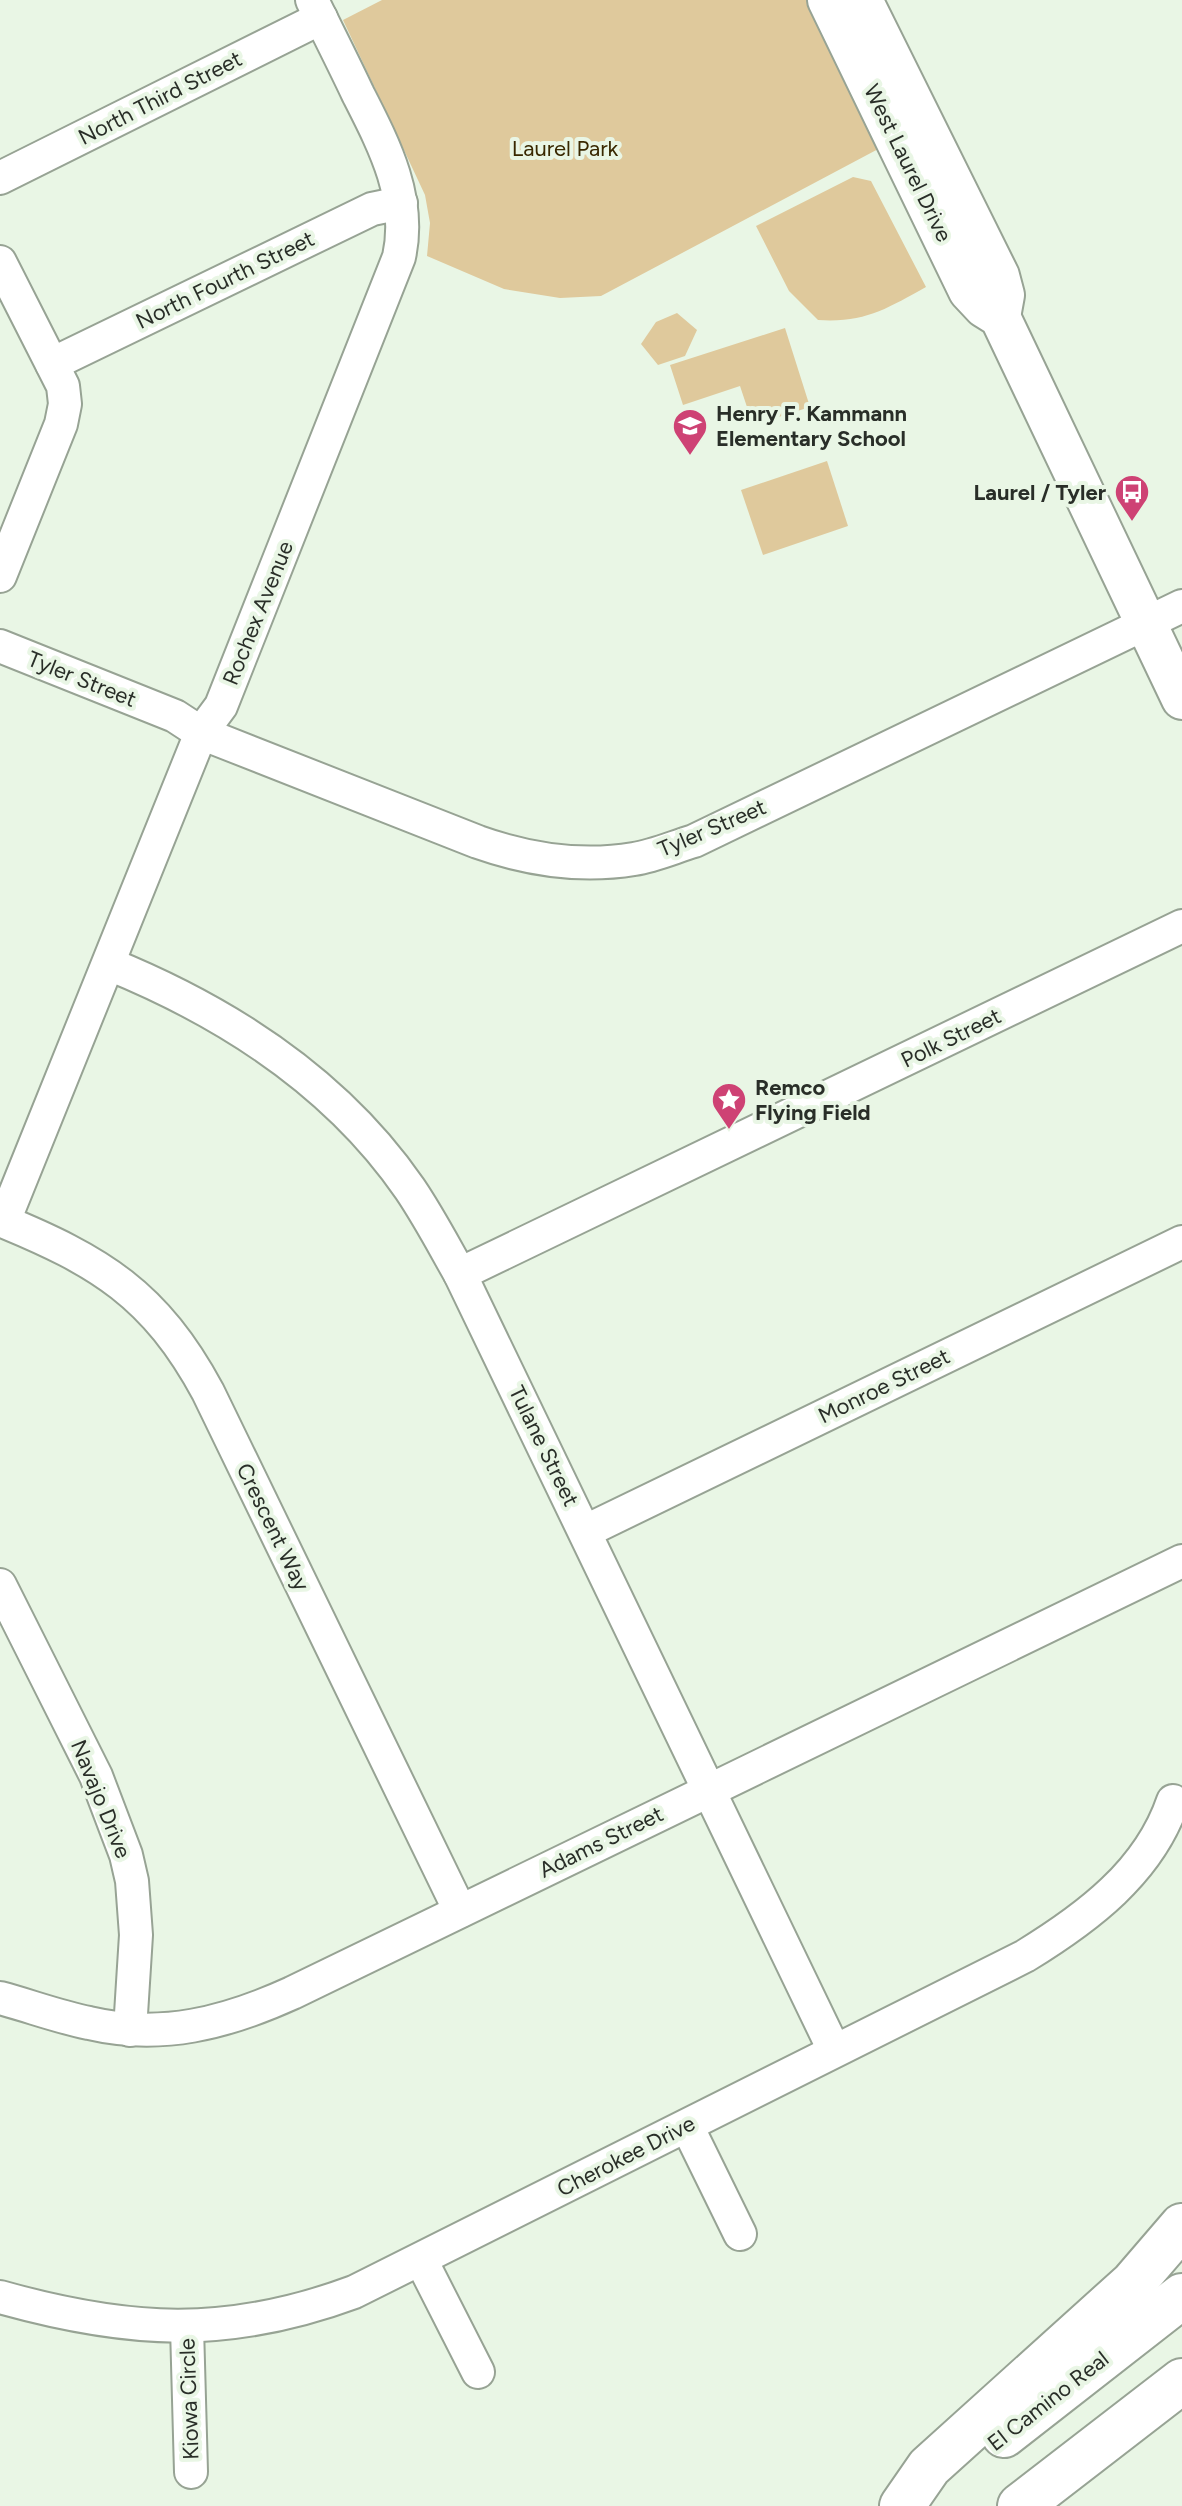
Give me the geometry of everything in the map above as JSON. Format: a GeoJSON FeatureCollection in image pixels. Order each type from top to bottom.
{"type":"FeatureCollection","features":[{"type":"Feature","properties":{"kind":"highway"},"geometry":{"type":"LineString","coordinates":[[902,2506],[929,2467],[1133,2283],[1182,2226]]}},
{"type":"Feature","properties":{"kind":"highway","name":"El Camino Real"},"geometry":{"type":"LineString","coordinates":[[914,2506],[1182,2296]]}},
{"type":"Feature","properties":{"kind":"highway"},"geometry":{"type":"LineString","coordinates":[[1020,2506],[1182,2381]]}},
{"type":"Feature","properties":{"kind":"main road","name":"West Laurel Drive"},"geometry":{"type":"LineString","coordinates":[[828,0],[969,291],[984,307],[1000,317],[1182,699]]}},
{"type":"Feature","properties":{"kind":"main road","name":"West Laurel Drive"},"geometry":{"type":"LineString","coordinates":[[862,0],[999,276],[1004,295],[1000,317]]}},
{"type":"Feature","properties":{"kind":"street","name":"North Third Street"},"geometry":{"type":"LineString","coordinates":[[0,178],[316,9]]}},
{"type":"Feature","properties":{"kind":"street","name":"Rochex Avenue"},"geometry":{"type":"LineString","coordinates":[[2,1220],[201,733],[221,706],[399,257],[403,235],[401,203],[391,166],[316,9]]}},
{"type":"Feature","properties":{"kind":"street","name":"North Fourth Street"},"geometry":{"type":"LineString","coordinates":[[52,364],[372,209],[401,203]]}},
{"type":"Feature","properties":{"kind":"street"},"geometry":{"type":"LineString","coordinates":[[0,262],[63,386],[64,414],[7,542],[0,576]]}},
{"type":"Feature","properties":{"kind":"street","name":"Tyler Street"},"geometry":{"type":"LineString","coordinates":[[0,646],[175,716],[201,733],[511,854],[587,864],[636,859],[694,841],[1182,606]]}},
{"type":"Feature","properties":{"kind":"street","name":"Polk Street"},"geometry":{"type":"LineString","coordinates":[[460,1274],[1182,926]]}},
{"type":"Feature","properties":{"kind":"street","name":"Tulane Street"},"geometry":{"type":"LineString","coordinates":[[109,964],[228,1022],[296,1068],[393,1166],[425,1213],[460,1274],[586,1531],[834,2050]]}},
{"type":"Feature","properties":{"kind":"street","name":"Crescent Way"},"geometry":{"type":"LineString","coordinates":[[2,1220],[63,1247],[107,1272],[152,1312],[188,1357],[208,1392],[460,1911]]}},
{"type":"Feature","properties":{"kind":"street","name":"Monroe Street"},"geometry":{"type":"LineString","coordinates":[[586,1531],[1182,1242]]}},
{"type":"Feature","properties":{"kind":"street","name":"Adams Street"},"geometry":{"type":"LineString","coordinates":[[0,1998],[91,2024],[130,2030],[177,2029],[239,2016],[1182,1561]]}},
{"type":"Feature","properties":{"kind":"street","name":"Navajo Drive"},"geometry":{"type":"LineString","coordinates":[[0,1585],[96,1776],[126,1855],[132,1881],[136,1935],[130,2030]]}},
{"type":"Feature","properties":{"kind":"street","name":"Cherokee Drive"},"geometry":{"type":"LineString","coordinates":[[0,2297],[96,2321],[187,2327],[241,2322],[299,2311],[354,2292],[992,1973],[1066,1930],[1108,1895],[1146,1855],[1160,1834],[1173,1801]]}},
{"type":"Feature","properties":{"kind":"street"},"geometry":{"type":"LineString","coordinates":[[687,2126],[740,2234]]}},
{"type":"Feature","properties":{"kind":"street"},"geometry":{"type":"LineString","coordinates":[[421,2260],[478,2372]]}},
{"type":"Feature","properties":{"kind":"street","name":"Kiowa Circle"},"geometry":{"type":"LineString","coordinates":[[187,2327],[191,2472]]}},
{"type":"Feature","properties":{"kind":"green space","name":"Laurel Park"},"geometry":{"type":"Polygon","coordinates":[[[382,0],[810,0],[882,147],[601,296],[560,298],[504,289],[427,256],[430,223],[425,195],[343,20],[382,0]]]}},
{"type":"Feature","properties":{"kind":"green space"},"geometry":{"type":"Polygon","coordinates":[[[853,177],[871,181],[926,287],[887,308],[862,317],[818,320],[789,291],[756,226],[853,177]]]}},
{"type":"Feature","properties":{"kind":"green space"},"geometry":{"type":"Polygon","coordinates":[[[677,313],[697,330],[685,356],[658,365],[641,344],[656,322],[677,313]]]}},
{"type":"Feature","properties":{"kind":"green space"},"geometry":{"type":"Polygon","coordinates":[[[785,328],[810,407],[753,425],[740,386],[683,405],[670,365],[785,328]]]}},
{"type":"Feature","properties":{"kind":"green space"},"geometry":{"type":"Polygon","coordinates":[[[827,461],[848,526],[763,555],[741,490],[827,461]]]}},
{"type":"Feature","properties":{"kind":"place","name":"Henry F. Kammann Elementary School"},"geometry":{"type":"Point","coordinates":[690,457]}},
{"type":"Feature","properties":{"kind":"place","name":"Laurel / Tyler"},"geometry":{"type":"Point","coordinates":[1132,523]}},
{"type":"Feature","properties":{"kind":"place","name":"Remco Flying Field"},"geometry":{"type":"Point","coordinates":[729,1131]}}]}
